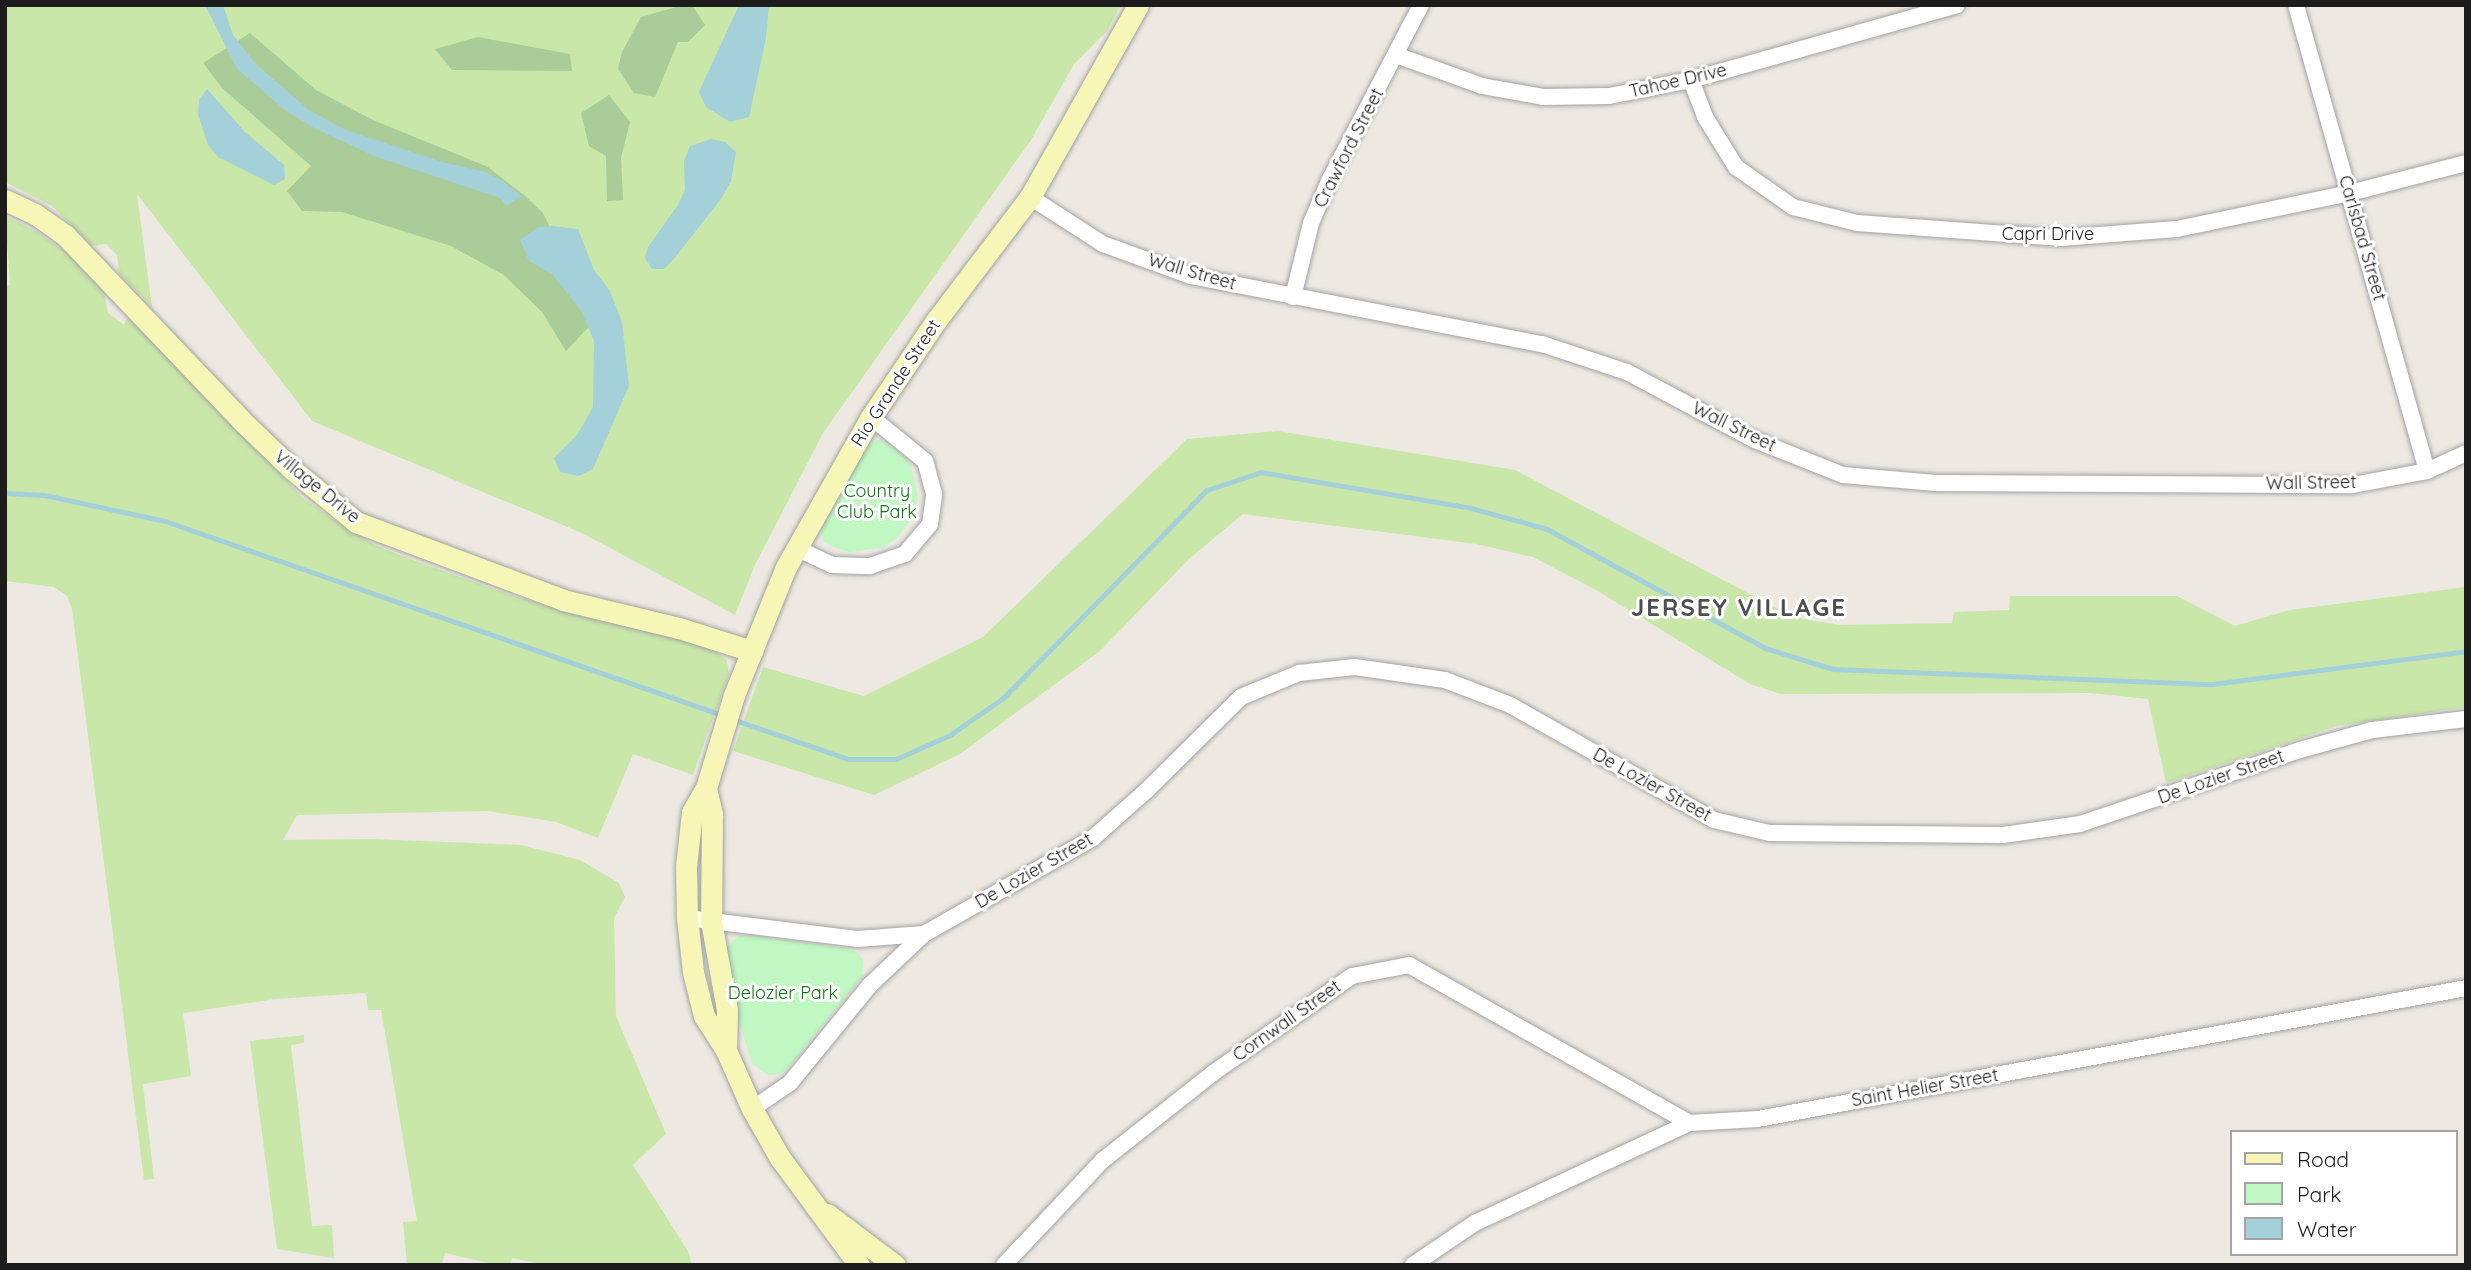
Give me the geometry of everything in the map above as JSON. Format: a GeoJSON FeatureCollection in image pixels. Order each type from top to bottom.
{"type":"FeatureCollection","features":[{"type":"Feature","properties":{"kind":"street","name":"Rio Grande Street"},"geometry":{"type":"LineString","coordinates":[[859,1265],[780,1158],[752,1109],[726,1050],[704,1016],[694,972],[687,918],[686,867],[692,812],[706,788],[734,695],[796,548],[872,417],[935,322],[1030,197],[1138,5]]}},
{"type":"Feature","properties":{"kind":"street","name":"Crawford Street"},"geometry":{"type":"LineString","coordinates":[[1293,297],[1311,223],[1421,5]]}},
{"type":"Feature","properties":{"kind":"street","name":"Tahoe Drive"},"geometry":{"type":"LineString","coordinates":[[1396,55],[1482,86],[1543,97],[1609,96],[1691,80],[1956,5]]}},
{"type":"Feature","properties":{"kind":"street","name":"Carlsbad Street"},"geometry":{"type":"LineString","coordinates":[[2296,5],[2427,471]]}},
{"type":"Feature","properties":{"kind":"street","name":"Capri Drive"},"geometry":{"type":"LineString","coordinates":[[1691,80],[1705,117],[1736,167],[1793,207],[1857,223],[2061,238],[2178,229],[2350,193],[2466,163]]}},
{"type":"Feature","properties":{"kind":"street","name":"Wall Street"},"geometry":{"type":"LineString","coordinates":[[1030,197],[1103,244],[1191,276],[1542,344],[1627,372],[1755,440],[1843,475],[1936,483],[2353,485],[2427,471],[2466,453]]}},
{"type":"Feature","properties":{"kind":"street","name":"Village Drive"},"geometry":{"type":"LineString","coordinates":[[5,200],[35,214],[66,236],[240,419],[293,470],[356,522],[563,600],[679,628],[752,651]]}},
{"type":"Feature","properties":{"kind":"street"},"geometry":{"type":"LineString","coordinates":[[796,548],[832,565],[870,566],[905,554],[930,524],[934,494],[925,461],[872,417]]}},
{"type":"Feature","properties":{"kind":"street","name":"De Lozier Street"},"geometry":{"type":"LineString","coordinates":[[752,1109],[790,1083],[870,985],[924,934],[1093,838],[1146,791],[1241,697],[1299,673],[1355,667],[1445,680],[1510,705],[1714,820],[1770,833],[2003,835],[2080,824],[2300,750],[2372,730],[2466,719]]}},
{"type":"Feature","properties":{"kind":"street","name":"Rio Grande Street"},"geometry":{"type":"LineString","coordinates":[[706,788],[712,815],[711,921],[727,1010],[726,1050]]}},
{"type":"Feature","properties":{"kind":"street","name":"De Lozier Street"},"geometry":{"type":"LineString","coordinates":[[687,918],[857,939],[924,934]]}},
{"type":"Feature","properties":{"kind":"street","name":"Cornwall Street"},"geometry":{"type":"LineString","coordinates":[[1004,1265],[1103,1160],[1213,1073],[1352,975],[1409,965],[1689,1123]]}},
{"type":"Feature","properties":{"kind":"street","name":"Saint Helier Street"},"geometry":{"type":"LineString","coordinates":[[1413,1265],[1475,1223],[1689,1123],[1758,1119],[2466,988]]}},
{"type":"Feature","properties":{"kind":"street","name":"Rio Grande Street"},"geometry":{"type":"LineString","coordinates":[[817,1206],[895,1265]]}},
{"type":"Feature","properties":{"kind":"green space"},"geometry":{"type":"Polygon","coordinates":[[[5,5],[1121,5],[1107,31],[1074,64],[1031,140],[823,433],[755,565],[735,615],[582,533],[312,421],[137,194],[152,307],[119,274],[117,255],[106,244],[92,246],[52,206],[5,182],[5,5]]]}},
{"type":"Feature","properties":{"kind":"green space"},"geometry":{"type":"Polygon","coordinates":[[[692,5],[705,25],[688,42],[678,42],[655,97],[634,93],[618,69],[622,52],[641,17],[692,5]]]}},
{"type":"Feature","properties":{"kind":"green space"},"geometry":{"type":"Polygon","coordinates":[[[250,33],[316,90],[373,120],[488,167],[525,196],[543,213],[596,319],[566,351],[542,312],[504,275],[451,246],[342,212],[302,211],[287,191],[311,166],[222,88],[203,63],[250,33]]]}},
{"type":"Feature","properties":{"kind":"green space"},"geometry":{"type":"Polygon","coordinates":[[[478,37],[570,54],[572,71],[452,70],[435,49],[478,37]]]}},
{"type":"Feature","properties":{"kind":"green space"},"geometry":{"type":"Polygon","coordinates":[[[609,95],[630,122],[621,158],[623,200],[607,201],[606,156],[589,146],[581,113],[609,95]]]}},
{"type":"Feature","properties":{"kind":"green space"},"geometry":{"type":"Polygon","coordinates":[[[5,216],[34,230],[67,253],[104,291],[108,313],[124,325],[127,318],[132,319],[303,498],[340,524],[375,545],[519,598],[686,641],[718,652],[727,661],[729,673],[693,775],[633,754],[598,838],[556,822],[487,811],[297,815],[283,840],[371,839],[521,845],[580,860],[619,883],[625,897],[614,918],[616,1016],[666,1134],[633,1165],[688,1251],[692,1265],[546,1265],[512,1258],[511,1265],[497,1265],[445,1253],[441,1265],[407,1265],[403,1222],[417,1221],[381,1010],[368,1010],[366,993],[275,999],[183,1013],[191,1076],[143,1084],[154,1179],[144,1180],[72,609],[67,596],[54,587],[5,581],[5,286],[10,285],[5,216]]]}},
{"type":"Feature","properties":{"kind":"green space"},"geometry":{"type":"Polygon","coordinates":[[[1278,431],[1515,470],[1778,609],[1804,619],[1840,625],[1952,623],[1954,612],[2009,610],[2010,596],[2177,596],[2235,626],[2290,610],[2466,587],[2466,707],[2337,726],[2166,783],[2148,699],[2090,693],[1781,694],[1750,684],[1596,590],[1533,557],[1476,544],[1243,514],[1189,559],[1100,651],[960,754],[874,795],[733,751],[763,667],[864,696],[983,637],[1187,439],[1278,431]]]}},
{"type":"Feature","properties":{"kind":"green space","name":"Country Club Park"},"geometry":{"type":"Polygon","coordinates":[[[878,440],[887,442],[901,453],[911,466],[918,497],[915,514],[896,539],[884,547],[850,552],[833,547],[824,542],[820,528],[860,453],[868,444],[878,440]]]}},
{"type":"Feature","properties":{"kind":"green space","name":"Delozier Park"},"geometry":{"type":"Polygon","coordinates":[[[750,935],[846,948],[858,953],[863,960],[862,977],[786,1070],[779,1074],[767,1075],[752,1063],[726,981],[724,950],[738,936],[750,935]]]}},
{"type":"Feature","properties":{"kind":"green space"},"geometry":{"type":"Polygon","coordinates":[[[304,1035],[304,1043],[291,1045],[312,1226],[332,1225],[334,1258],[277,1249],[250,1041],[304,1035]]]}},
{"type":"Feature","properties":{"kind":"water"},"geometry":{"type":"Polygon","coordinates":[[[205,5],[223,5],[233,35],[256,64],[309,110],[346,130],[442,162],[486,172],[521,196],[506,206],[500,198],[374,156],[314,128],[285,110],[237,69],[205,5]]]}},
{"type":"Feature","properties":{"kind":"water"},"geometry":{"type":"Polygon","coordinates":[[[739,5],[769,5],[766,38],[749,117],[730,122],[706,107],[699,92],[739,5]]]}},
{"type":"Feature","properties":{"kind":"water"},"geometry":{"type":"Polygon","coordinates":[[[207,89],[245,132],[284,165],[285,179],[274,185],[218,157],[208,145],[198,114],[199,100],[207,89]]]}},
{"type":"Feature","properties":{"kind":"water"},"geometry":{"type":"Polygon","coordinates":[[[711,139],[725,142],[736,152],[731,181],[721,199],[673,260],[664,269],[652,269],[645,258],[648,247],[678,205],[685,190],[684,161],[690,146],[711,139]]]}},
{"type":"Feature","properties":{"kind":"water"},"geometry":{"type":"Polygon","coordinates":[[[538,227],[578,229],[594,270],[610,291],[622,322],[629,386],[593,469],[578,476],[560,472],[554,458],[577,435],[593,407],[594,341],[582,312],[553,275],[529,261],[520,240],[538,227]]]}},
{"type":"Feature","properties":{"kind":"waterway"},"geometry":{"type":"LineString","coordinates":[[732,719],[848,759],[896,759],[950,735],[1003,698],[1207,490],[1261,472],[1471,508],[1547,529],[1765,648],[1833,669],[2213,684],[2466,651]]}},
{"type":"Feature","properties":{"kind":"waterway"},"geometry":{"type":"LineString","coordinates":[[5,493],[44,495],[165,521],[722,715]]}},
{"type":"Feature","properties":{"kind":"district","name":"JERSEY VILLAGE"},"geometry":{"type":"Point","coordinates":[1739,608]}}]}
